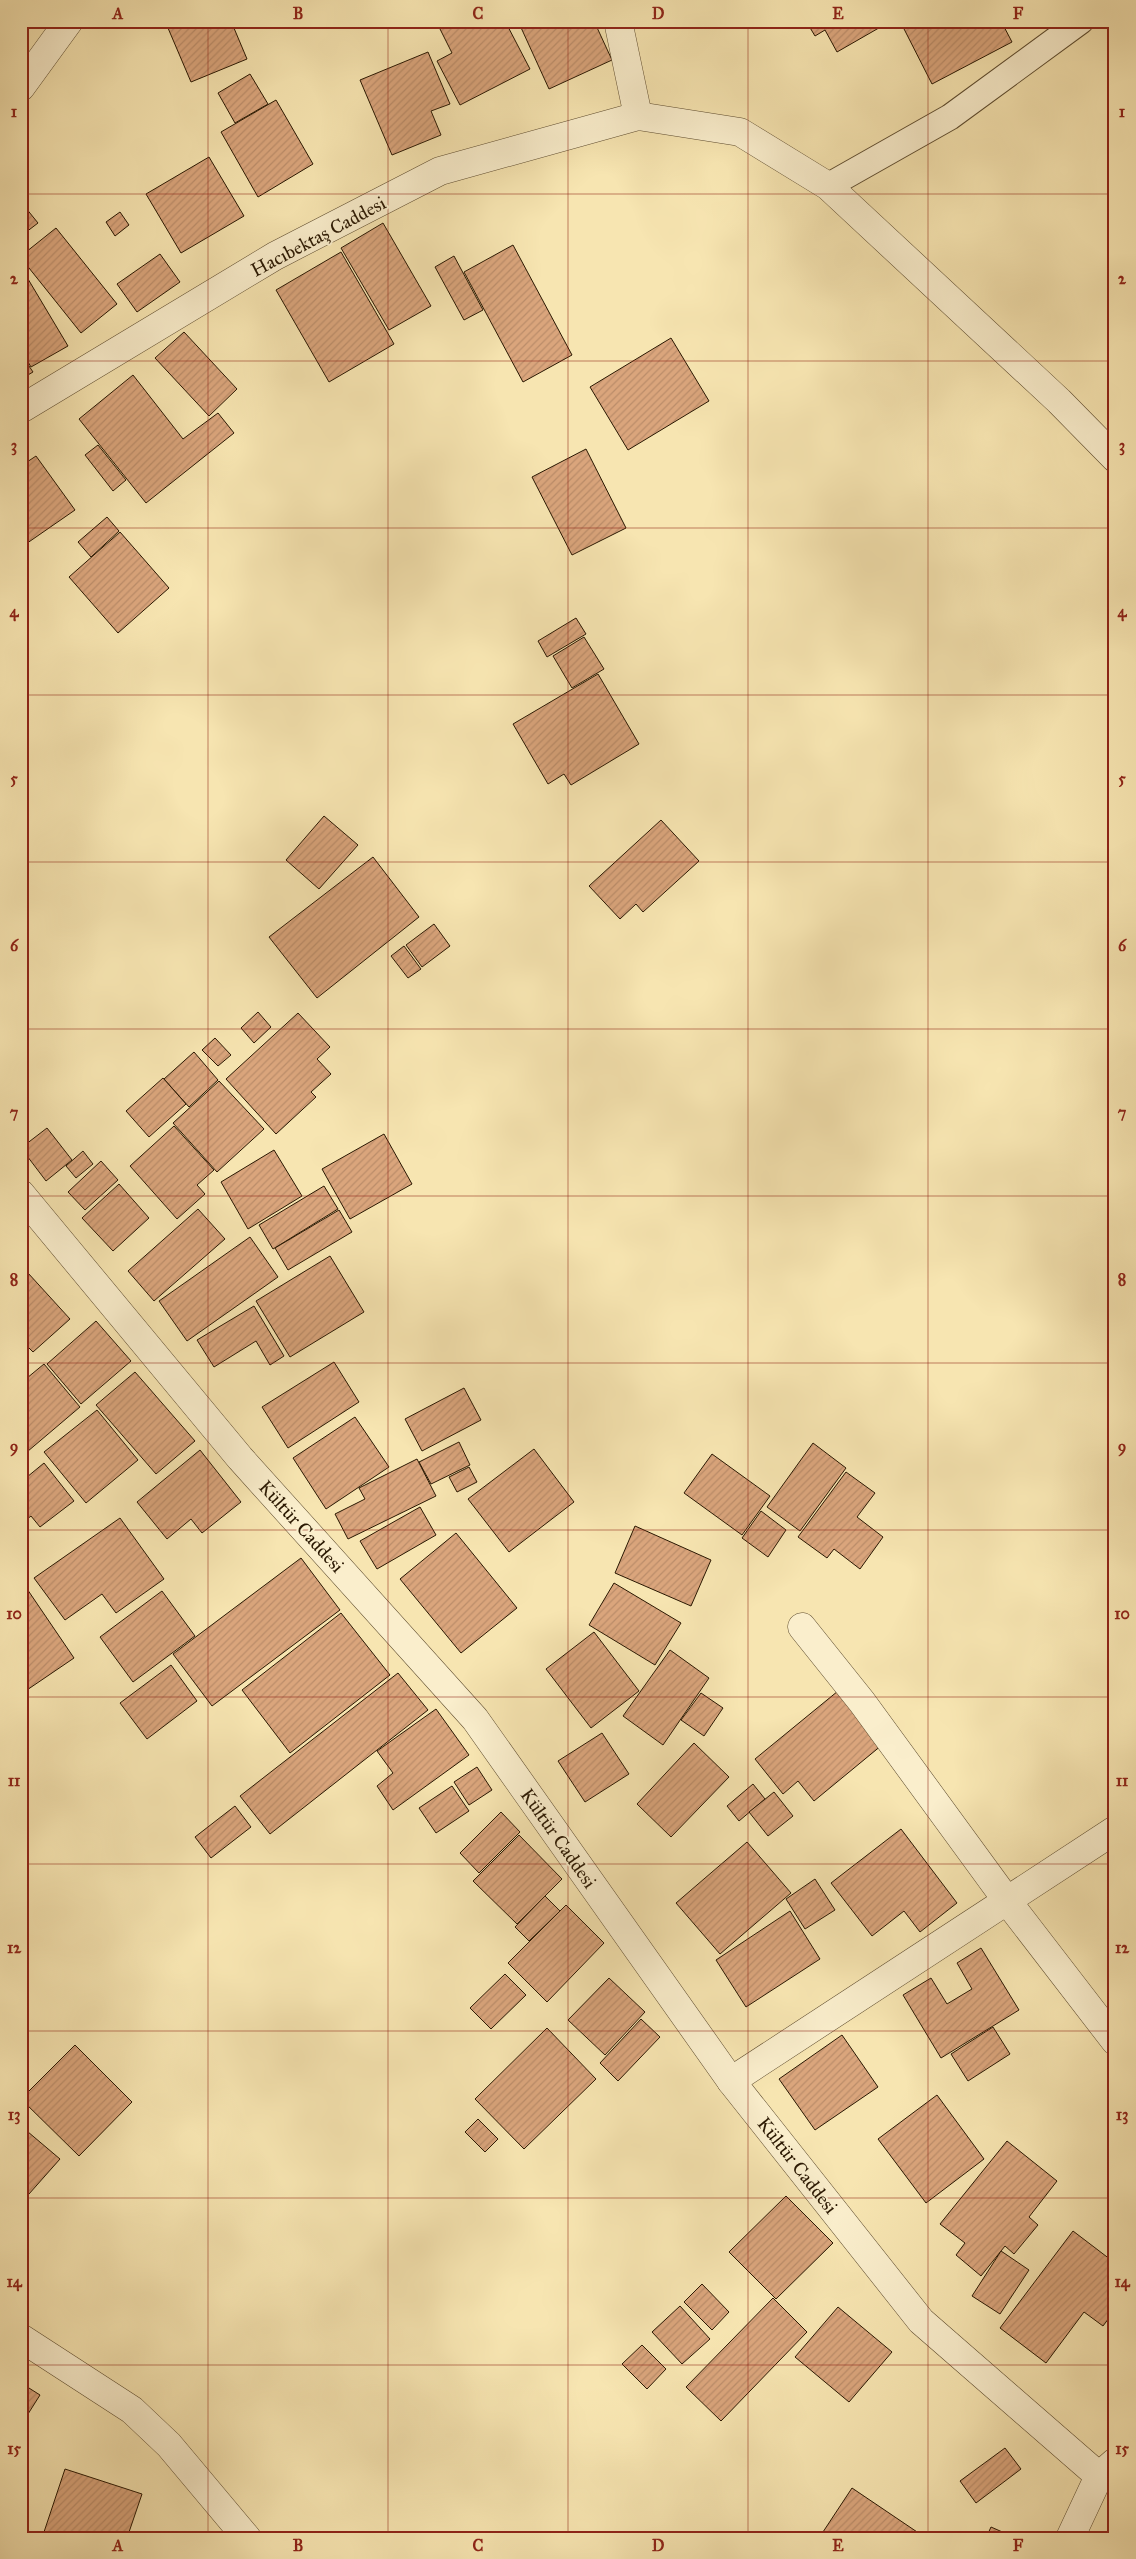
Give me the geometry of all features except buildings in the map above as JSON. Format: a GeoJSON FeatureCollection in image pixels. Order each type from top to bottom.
{"type":"FeatureCollection","features":[{"type":"Feature","properties":{"kind":"street"},"geometry":{"type":"LineString","coordinates":[[21,87],[69,21]]}},
{"type":"Feature","properties":{"kind":"street"},"geometry":{"type":"LineString","coordinates":[[618,21],[638,116],[740,132],[828,186],[1059,401],[1115,458]]}},
{"type":"Feature","properties":{"kind":"street","name":"Hacıbektaş Caddesi"},"geometry":{"type":"LineString","coordinates":[[21,409],[275,256],[440,171],[638,116]]}},
{"type":"Feature","properties":{"kind":"street","name":"Kültür Caddesi"},"geometry":{"type":"LineString","coordinates":[[21,1194],[240,1458],[475,1719],[731,2081],[921,2321],[1107,2469]]}},
{"type":"Feature","properties":{"kind":"street"},"geometry":{"type":"LineString","coordinates":[[802,1626],[862,1702],[1008,1902],[1115,2041]]}},
{"type":"Feature","properties":{"kind":"street"},"geometry":{"type":"LineString","coordinates":[[731,2081],[1008,1902],[1115,1830]]}},
{"type":"Feature","properties":{"kind":"street"},"geometry":{"type":"LineString","coordinates":[[21,2338],[132,2410],[169,2445],[247,2538]]}},
{"type":"Feature","properties":{"kind":"street"},"geometry":{"type":"LineString","coordinates":[[1070,2538],[1107,2469]]}},
{"type":"Feature","properties":{"kind":"lane"},"geometry":{"type":"LineString","coordinates":[[828,186],[950,117],[1082,21]]}}]}
